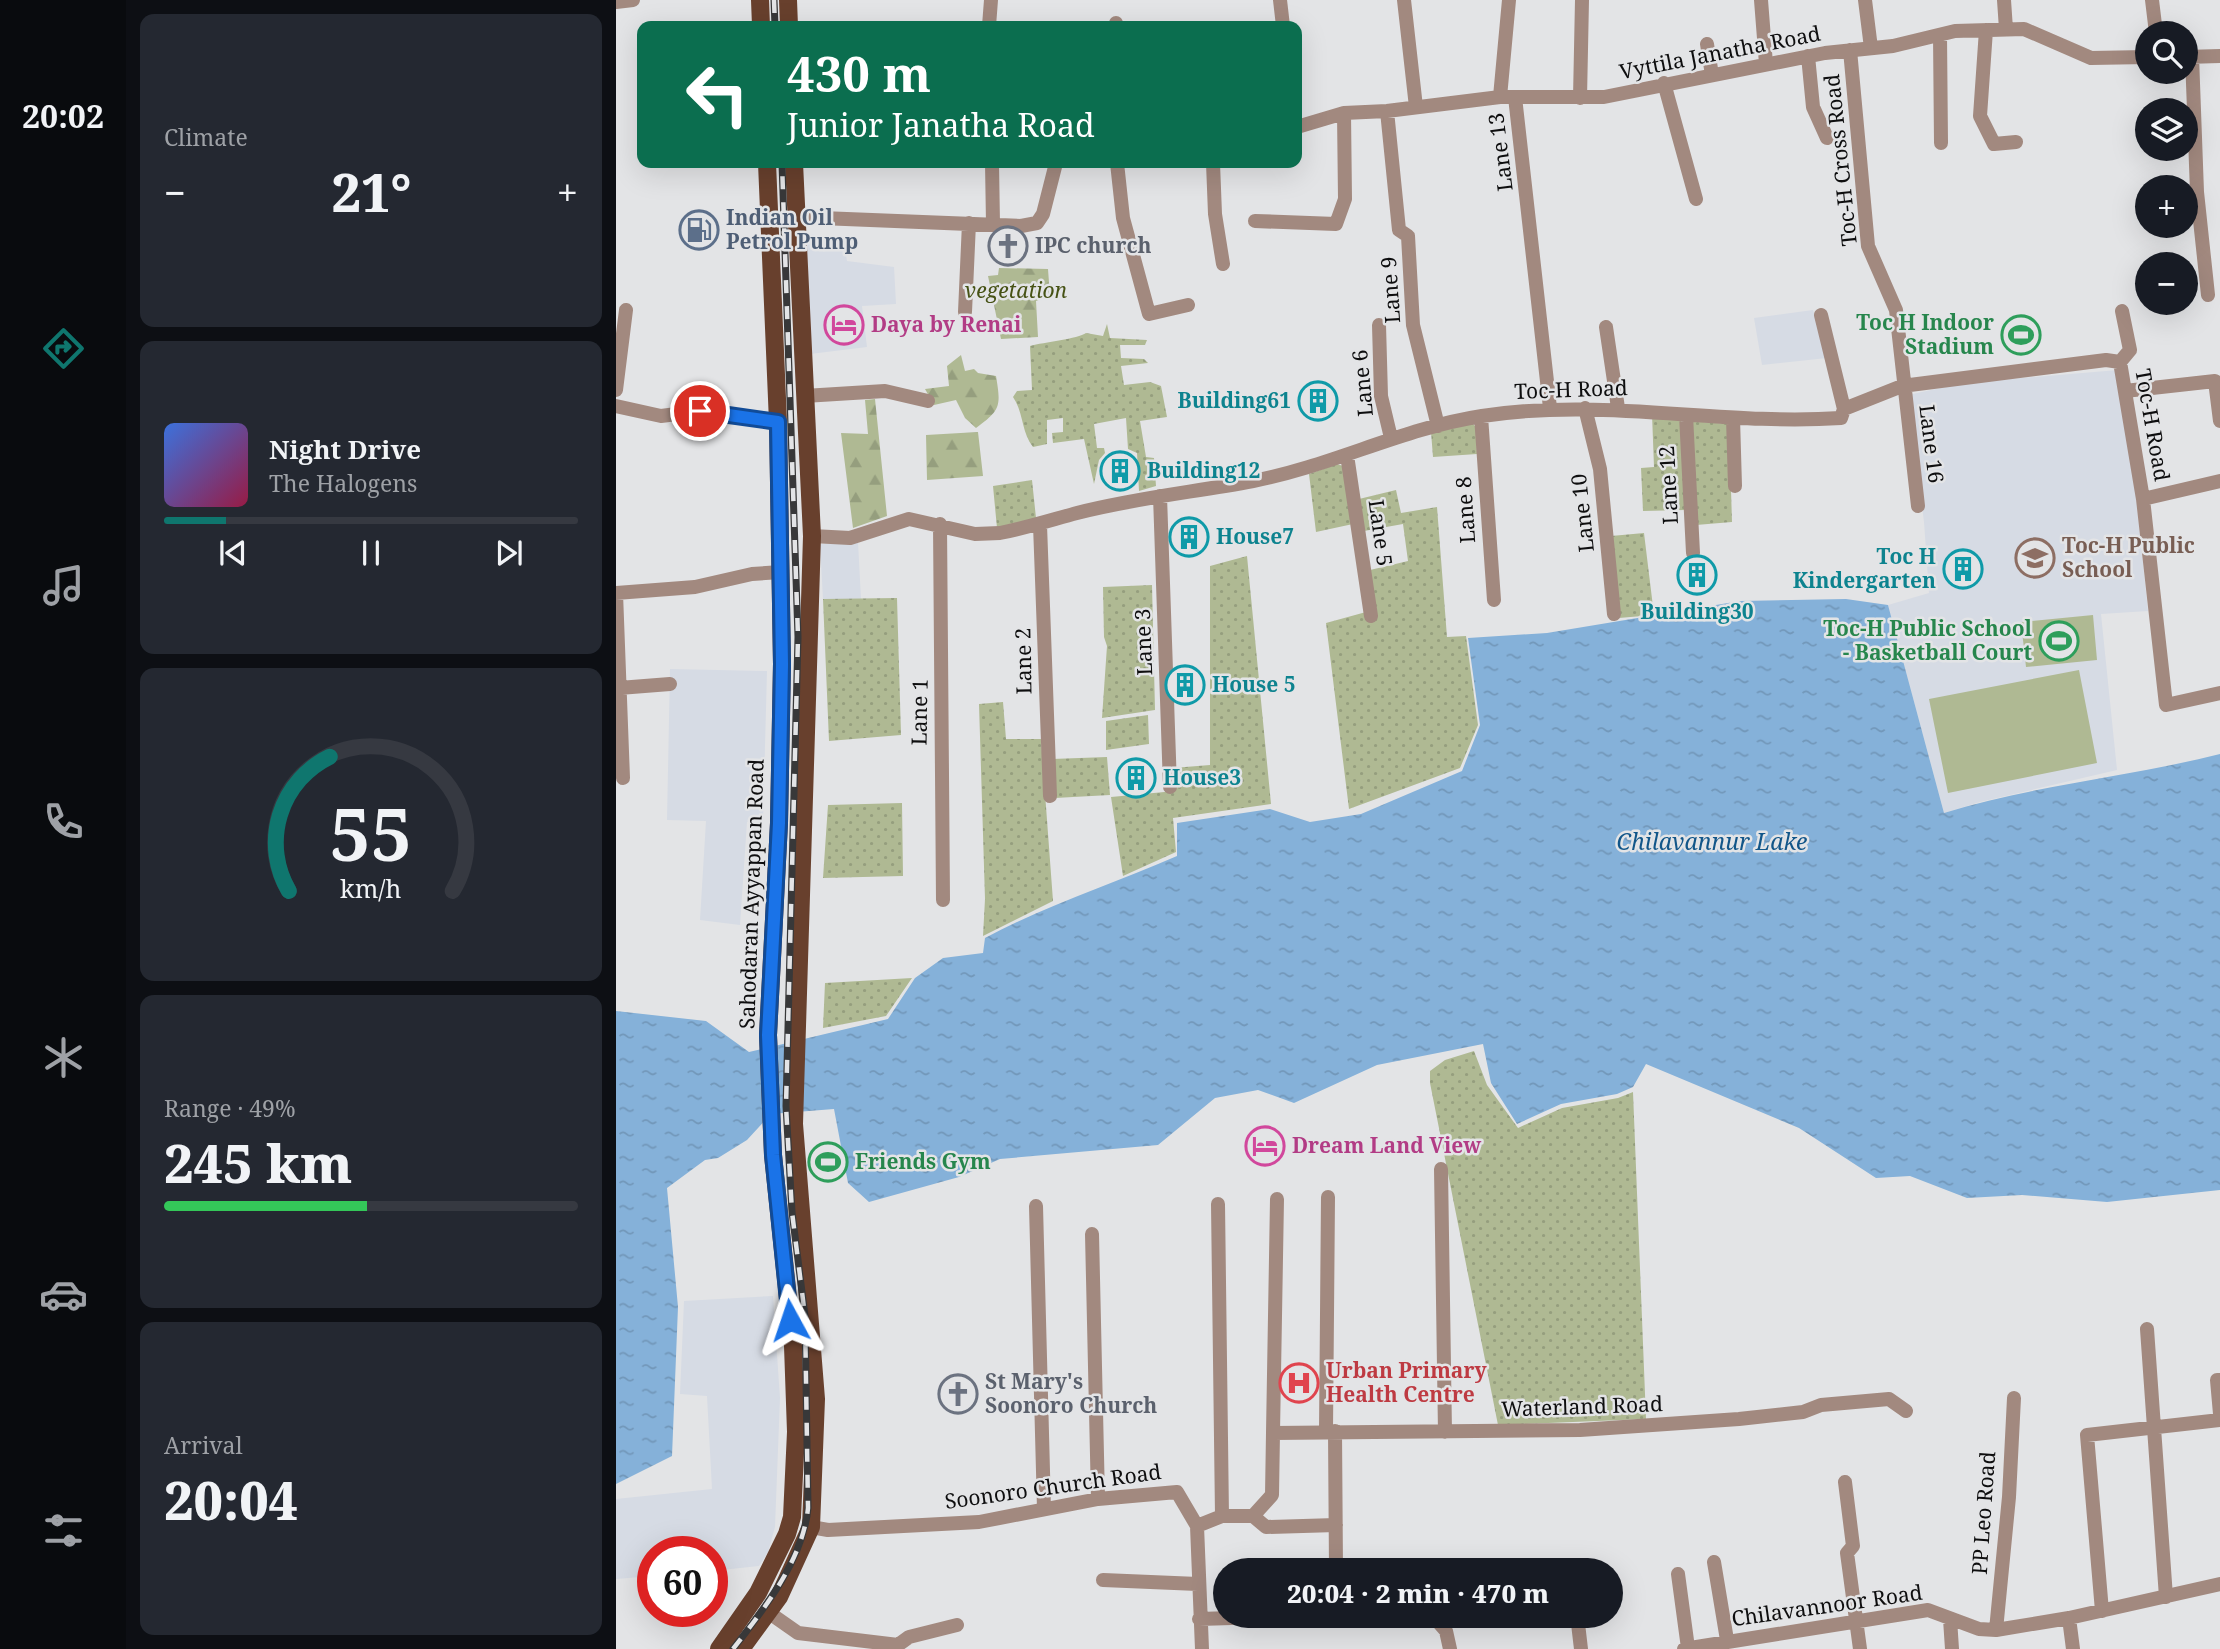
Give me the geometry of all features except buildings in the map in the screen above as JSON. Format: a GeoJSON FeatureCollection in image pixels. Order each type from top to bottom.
{"type":"FeatureCollection","features":[{"type":"Feature","properties":{"kind":"main road"},"geometry":{"type":"LineString","coordinates":[[760,0],[761,21]]}},
{"type":"Feature","properties":{"kind":"main road"},"geometry":{"type":"LineString","coordinates":[[788,0],[789,21]]}},
{"type":"Feature","properties":{"kind":"main road","name":"Sahodaran Ayyappan Road"},"geometry":{"type":"LineString","coordinates":[[719,1649],[758,1593],[792,1517],[796,1432],[793,1346],[771,1114],[768,1035],[782,680],[778,422],[767,168]]}},
{"type":"Feature","properties":{"kind":"main road"},"geometry":{"type":"LineString","coordinates":[[741,1649],[768,1612],[798,1560],[811,1527],[816,1399],[794,1124],[812,536],[794,168]]}},
{"type":"Feature","properties":{"kind":"main road"},"geometry":{"type":"LineString","coordinates":[[782,680],[806,679]]}},
{"type":"Feature","properties":{"kind":"street"},"geometry":{"type":"LineString","coordinates":[[616,2],[633,0]]}},
{"type":"Feature","properties":{"kind":"street"},"geometry":{"type":"LineString","coordinates":[[989,21],[991,0]]}},
{"type":"Feature","properties":{"kind":"street"},"geometry":{"type":"LineString","coordinates":[[1280,0],[1282,21]]}},
{"type":"Feature","properties":{"kind":"street"},"geometry":{"type":"LineString","coordinates":[[1404,0],[1416,107]]}},
{"type":"Feature","properties":{"kind":"street"},"geometry":{"type":"LineString","coordinates":[[1508,97],[1509,0]]}},
{"type":"Feature","properties":{"kind":"street"},"geometry":{"type":"LineString","coordinates":[[1580,99],[1581,0]]}},
{"type":"Feature","properties":{"kind":"street"},"geometry":{"type":"LineString","coordinates":[[1761,0],[1766,64]]}},
{"type":"Feature","properties":{"kind":"street"},"geometry":{"type":"LineString","coordinates":[[1865,0],[1871,48]]}},
{"type":"Feature","properties":{"kind":"street"},"geometry":{"type":"LineString","coordinates":[[2004,0],[2007,29]]}},
{"type":"Feature","properties":{"kind":"street"},"geometry":{"type":"LineString","coordinates":[[2152,0],[2155,21]]}},
{"type":"Feature","properties":{"kind":"street","name":"Vyttila Janatha Road"},"geometry":{"type":"LineString","coordinates":[[1302,126],[1344,113],[1387,111],[1508,97],[1604,97],[1808,56],[1986,30],[2024,29],[2091,58],[2135,57]]}},
{"type":"Feature","properties":{"kind":"street"},"geometry":{"type":"LineString","coordinates":[[1986,30],[1980,116],[1994,144],[2016,142]]}},
{"type":"Feature","properties":{"kind":"street"},"geometry":{"type":"LineString","coordinates":[[1940,35],[1941,144]]}},
{"type":"Feature","properties":{"kind":"street"},"geometry":{"type":"LineString","coordinates":[[1707,44],[1712,75]]}},
{"type":"Feature","properties":{"kind":"street","name":"Toc-H Cross Road"},"geometry":{"type":"LineString","coordinates":[[1850,50],[1868,247],[1896,310],[1902,386]]}},
{"type":"Feature","properties":{"kind":"street"},"geometry":{"type":"LineString","coordinates":[[1808,56],[1814,107],[1828,138]]}},
{"type":"Feature","properties":{"kind":"street"},"geometry":{"type":"LineString","coordinates":[[2198,57],[2220,56]]}},
{"type":"Feature","properties":{"kind":"street"},"geometry":{"type":"LineString","coordinates":[[1664,83],[1696,199]]}},
{"type":"Feature","properties":{"kind":"street"},"geometry":{"type":"LineString","coordinates":[[2191,84],[2197,192],[2208,295]]}},
{"type":"Feature","properties":{"kind":"street","name":"Lane 13"},"geometry":{"type":"LineString","coordinates":[[1508,97],[1528,202],[1550,408]]}},
{"type":"Feature","properties":{"kind":"street","name":"Lane 9"},"geometry":{"type":"LineString","coordinates":[[1387,111],[1399,230],[1408,236],[1413,326],[1438,426]]}},
{"type":"Feature","properties":{"kind":"street"},"geometry":{"type":"LineString","coordinates":[[1255,221],[1336,224],[1345,199],[1344,113]]}},
{"type":"Feature","properties":{"kind":"street"},"geometry":{"type":"LineString","coordinates":[[992,168],[993,224]]}},
{"type":"Feature","properties":{"kind":"street"},"geometry":{"type":"LineString","coordinates":[[796,217],[1021,226],[1037,223],[1043,214],[1055,168]]}},
{"type":"Feature","properties":{"kind":"street"},"geometry":{"type":"LineString","coordinates":[[1118,168],[1123,218],[1149,314],[1188,304]]}},
{"type":"Feature","properties":{"kind":"street"},"geometry":{"type":"LineString","coordinates":[[1213,168],[1215,214],[1223,264]]}},
{"type":"Feature","properties":{"kind":"street"},"geometry":{"type":"LineString","coordinates":[[965,312],[969,223]]}},
{"type":"Feature","properties":{"kind":"street"},"geometry":{"type":"LineString","coordinates":[[616,390],[626,310]]}},
{"type":"Feature","properties":{"kind":"street"},"geometry":{"type":"LineString","coordinates":[[2120,362],[2130,350],[2122,311]]}},
{"type":"Feature","properties":{"kind":"street"},"geometry":{"type":"LineString","coordinates":[[1821,315],[1844,409]]}},
{"type":"Feature","properties":{"kind":"street","name":"Lane 6"},"geometry":{"type":"LineString","coordinates":[[1379,324],[1381,396],[1391,438]]}},
{"type":"Feature","properties":{"kind":"street"},"geometry":{"type":"LineString","coordinates":[[1606,327],[1618,408]]}},
{"type":"Feature","properties":{"kind":"street","name":"Toc-H Road"},"geometry":{"type":"LineString","coordinates":[[812,536],[850,538],[909,519],[975,534],[1000,533],[1160,496],[1253,481],[1348,455],[1391,438],[1481,416],[1550,408],[1618,408],[1789,421],[1841,418],[1844,409],[1902,386],[2106,360],[2120,362],[2143,499],[2219,486]]}},
{"type":"Feature","properties":{"kind":"street"},"geometry":{"type":"LineString","coordinates":[[2125,390],[2214,381],[2220,421]]}},
{"type":"Feature","properties":{"kind":"street","name":"Lane 16"},"geometry":{"type":"LineString","coordinates":[[1902,386],[1918,506]]}},
{"type":"Feature","properties":{"kind":"street"},"geometry":{"type":"LineString","coordinates":[[804,396],[885,391],[928,401]]}},
{"type":"Feature","properties":{"kind":"street"},"geometry":{"type":"LineString","coordinates":[[616,406],[661,416],[700,411],[778,422]]}},
{"type":"Feature","properties":{"kind":"street","name":"Lane 10"},"geometry":{"type":"LineString","coordinates":[[1585,408],[1600,469],[1614,614]]}},
{"type":"Feature","properties":{"kind":"street","name":"Lane 12"},"geometry":{"type":"LineString","coordinates":[[1686,415],[1693,553]]}},
{"type":"Feature","properties":{"kind":"street","name":"Lane 8"},"geometry":{"type":"LineString","coordinates":[[1481,416],[1494,600]]}},
{"type":"Feature","properties":{"kind":"street"},"geometry":{"type":"LineString","coordinates":[[1733,418],[1735,486]]}},
{"type":"Feature","properties":{"kind":"street","name":"Lane 5"},"geometry":{"type":"LineString","coordinates":[[1348,455],[1371,617]]}},
{"type":"Feature","properties":{"kind":"street","name":"Lane 3"},"geometry":{"type":"LineString","coordinates":[[1160,496],[1170,787]]}},
{"type":"Feature","properties":{"kind":"street"},"geometry":{"type":"LineString","coordinates":[[2143,499],[2166,705],[2220,693]]}},
{"type":"Feature","properties":{"kind":"street","name":"Lane 1"},"geometry":{"type":"LineString","coordinates":[[940,524],[943,900]]}},
{"type":"Feature","properties":{"kind":"street","name":"Lane 2"},"geometry":{"type":"LineString","coordinates":[[1040,525],[1046,758],[1050,796]]}},
{"type":"Feature","properties":{"kind":"street"},"geometry":{"type":"LineString","coordinates":[[623,778],[616,593],[695,587],[752,574],[781,572]]}},
{"type":"Feature","properties":{"kind":"street"},"geometry":{"type":"LineString","coordinates":[[619,688],[670,684]]}},
{"type":"Feature","properties":{"kind":"street"},"geometry":{"type":"LineString","coordinates":[[1441,1168],[1444,1432]]}},
{"type":"Feature","properties":{"kind":"street"},"geometry":{"type":"LineString","coordinates":[[1328,1197],[1331,1431],[1336,1558]]}},
{"type":"Feature","properties":{"kind":"street"},"geometry":{"type":"LineString","coordinates":[[1253,1516],[1272,1495],[1277,1199]]}},
{"type":"Feature","properties":{"kind":"street"},"geometry":{"type":"LineString","coordinates":[[1218,1204],[1222,1516]]}},
{"type":"Feature","properties":{"kind":"street"},"geometry":{"type":"LineString","coordinates":[[1036,1206],[1044,1509]]}},
{"type":"Feature","properties":{"kind":"street"},"geometry":{"type":"LineString","coordinates":[[1092,1234],[1098,1499]]}},
{"type":"Feature","properties":{"kind":"street"},"geometry":{"type":"LineString","coordinates":[[2147,1329],[2166,1597]]}},
{"type":"Feature","properties":{"kind":"street"},"geometry":{"type":"LineString","coordinates":[[2220,1380],[2217,1380],[2220,1414]]}},
{"type":"Feature","properties":{"kind":"street","name":"PP Leo Road"},"geometry":{"type":"LineString","coordinates":[[1996,1630],[2009,1497],[2014,1398]]}},
{"type":"Feature","properties":{"kind":"street","name":"Waterland Road"},"geometry":{"type":"LineString","coordinates":[[1273,1433],[1580,1430],[1803,1412],[1821,1405],[1889,1399],[1906,1411]]}},
{"type":"Feature","properties":{"kind":"street"},"geometry":{"type":"LineString","coordinates":[[2102,1611],[2087,1435],[2220,1420]]}},
{"type":"Feature","properties":{"kind":"street"},"geometry":{"type":"LineString","coordinates":[[1845,1482],[1853,1546],[1847,1553],[1860,1649]]}},
{"type":"Feature","properties":{"kind":"street","name":"Soonoro Church Road"},"geometry":{"type":"LineString","coordinates":[[811,1527],[828,1530],[979,1522],[1098,1499],[1177,1492],[1197,1526]]}},
{"type":"Feature","properties":{"kind":"street"},"geometry":{"type":"LineString","coordinates":[[1202,1649],[1197,1526],[1222,1516],[1253,1516],[1266,1527],[1336,1525]]}},
{"type":"Feature","properties":{"kind":"street"},"geometry":{"type":"LineString","coordinates":[[1714,1562],[1727,1640]]}},
{"type":"Feature","properties":{"kind":"street"},"geometry":{"type":"LineString","coordinates":[[1678,1574],[1686,1649]]}},
{"type":"Feature","properties":{"kind":"street"},"geometry":{"type":"LineString","coordinates":[[1103,1580],[1198,1584]]}},
{"type":"Feature","properties":{"kind":"street","name":"Chilavannoor Road"},"geometry":{"type":"LineString","coordinates":[[1686,1649],[1727,1640],[1928,1610],[1979,1629],[1996,1630],[2069,1618],[2220,1584]]}},
{"type":"Feature","properties":{"kind":"street"},"geometry":{"type":"LineString","coordinates":[[768,1612],[798,1633],[898,1647],[909,1637],[957,1625]]}},
{"type":"Feature","properties":{"kind":"street"},"geometry":{"type":"LineString","coordinates":[[2069,1618],[2073,1649]]}},
{"type":"Feature","properties":{"kind":"street"},"geometry":{"type":"LineString","coordinates":[[1199,1619],[1213,1619]]}},
{"type":"Feature","properties":{"kind":"street"},"geometry":{"type":"LineString","coordinates":[[1950,1619],[1952,1649]]}},
{"type":"Feature","properties":{"kind":"street"},"geometry":{"type":"LineString","coordinates":[[1442,1628],[1446,1631],[1450,1649]]}},
{"type":"Feature","properties":{"kind":"street"},"geometry":{"type":"LineString","coordinates":[[1579,1628],[1581,1649]]}},
{"type":"Feature","properties":{"kind":"shaded area","name":"Daya by Renai"},"geometry":{"type":"Polygon","coordinates":[[[806,233],[844,241],[847,261],[894,267],[896,304],[862,306],[867,347],[810,354],[805,285],[806,233]]]}},
{"type":"Feature","properties":{"kind":"shaded area"},"geometry":{"type":"Polygon","coordinates":[[[1813,310],[1827,358],[1762,365],[1754,318],[1813,310]]]}},
{"type":"Feature","properties":{"kind":"shaded area","name":"Toc-H Public School"},"geometry":{"type":"Polygon","coordinates":[[[2118,370],[2136,495],[2148,611],[2101,614],[2117,770],[1944,813],[1888,605],[1929,593],[1924,522],[1908,395],[1964,383],[2118,370]]]}},
{"type":"Feature","properties":{"kind":"shaded area"},"geometry":{"type":"Polygon","coordinates":[[[858,542],[861,599],[823,599],[820,544],[858,542]]]}},
{"type":"Feature","properties":{"kind":"shaded area"},"geometry":{"type":"Polygon","coordinates":[[[670,669],[767,671],[763,822],[747,822],[740,925],[700,920],[706,821],[667,820],[670,669]]]}},
{"type":"Feature","properties":{"kind":"shaded area"},"geometry":{"type":"Polygon","coordinates":[[[773,1296],[780,1398],[775,1527],[768,1552],[759,1566],[728,1569],[728,1536],[637,1536],[637,1577],[616,1579],[616,1499],[712,1489],[707,1396],[680,1394],[684,1301],[773,1296]]]}},
{"type":"Feature","properties":{"kind":"green space","name":"vegetation"},"geometry":{"type":"Polygon","coordinates":[[[999,268],[1048,269],[1050,296],[1036,301],[1038,337],[1001,339],[988,276],[998,275],[999,268]]]}},
{"type":"Feature","properties":{"kind":"green space","name":"vegetation"},"geometry":{"type":"Polygon","coordinates":[[[1107,324],[1110,338],[1147,340],[1145,345],[1120,345],[1121,358],[1144,359],[1148,363],[1121,366],[1124,385],[1150,382],[1161,386],[1167,417],[1140,421],[1146,457],[1154,458],[1156,486],[1139,491],[1137,453],[1128,449],[1126,418],[1094,424],[1097,448],[1104,448],[1105,453],[1099,460],[1094,484],[1084,439],[1053,443],[1052,433],[1063,432],[1063,418],[1047,420],[1047,444],[1033,447],[1013,397],[1017,391],[1032,390],[1030,346],[1086,333],[1103,336],[1107,324]]]}},
{"type":"Feature","properties":{"kind":"green space","name":"vegetation"},"geometry":{"type":"Polygon","coordinates":[[[961,355],[965,371],[974,369],[978,373],[996,376],[997,407],[995,412],[976,428],[965,418],[956,400],[934,405],[925,389],[949,386],[947,366],[961,355]]]}},
{"type":"Feature","properties":{"kind":"green space"},"geometry":{"type":"Polygon","coordinates":[[[875,399],[887,516],[853,528],[841,433],[868,434],[865,400],[875,399]]]}},
{"type":"Feature","properties":{"kind":"green space"},"geometry":{"type":"Polygon","coordinates":[[[1652,414],[1681,419],[1685,510],[1643,511],[1641,468],[1654,467],[1652,414]]]}},
{"type":"Feature","properties":{"kind":"green space"},"geometry":{"type":"Polygon","coordinates":[[[1690,421],[1729,424],[1732,522],[1696,525],[1690,421]]]}},
{"type":"Feature","properties":{"kind":"green space"},"geometry":{"type":"Polygon","coordinates":[[[1471,422],[1476,427],[1477,454],[1433,457],[1431,432],[1471,422]]]}},
{"type":"Feature","properties":{"kind":"green space"},"geometry":{"type":"Polygon","coordinates":[[[978,432],[983,476],[927,480],[926,435],[978,432]]]}},
{"type":"Feature","properties":{"kind":"green space"},"geometry":{"type":"Polygon","coordinates":[[[1337,464],[1343,466],[1353,524],[1316,532],[1309,474],[1337,464]]]}},
{"type":"Feature","properties":{"kind":"green space"},"geometry":{"type":"Polygon","coordinates":[[[1032,480],[1036,518],[997,528],[993,486],[1032,480]]]}},
{"type":"Feature","properties":{"kind":"green space"},"geometry":{"type":"Polygon","coordinates":[[[1396,490],[1401,513],[1437,507],[1447,637],[1466,636],[1478,725],[1460,768],[1349,809],[1326,623],[1366,612],[1370,570],[1408,561],[1403,524],[1364,531],[1359,499],[1396,490]]]}},
{"type":"Feature","properties":{"kind":"green space"},"geometry":{"type":"Polygon","coordinates":[[[1644,533],[1654,615],[1619,618],[1611,536],[1644,533]]]}},
{"type":"Feature","properties":{"kind":"green space"},"geometry":{"type":"Polygon","coordinates":[[[1247,556],[1271,804],[1173,818],[1176,852],[1123,876],[1111,797],[1175,791],[1173,768],[1210,765],[1210,566],[1247,556]]]}},
{"type":"Feature","properties":{"kind":"green space"},"geometry":{"type":"Polygon","coordinates":[[[1152,585],[1155,710],[1102,718],[1107,646],[1104,637],[1103,587],[1152,585]]]}},
{"type":"Feature","properties":{"kind":"green space"},"geometry":{"type":"Polygon","coordinates":[[[897,598],[901,735],[829,741],[823,599],[897,598]]]}},
{"type":"Feature","properties":{"kind":"green space","name":"Toc-H Public School - Basketball Court"},"geometry":{"type":"Polygon","coordinates":[[[2093,615],[2097,660],[2026,667],[2021,622],[2093,615]]]}},
{"type":"Feature","properties":{"kind":"green space"},"geometry":{"type":"Polygon","coordinates":[[[2079,670],[2097,763],[1948,793],[1929,699],[2079,670]]]}},
{"type":"Feature","properties":{"kind":"green space"},"geometry":{"type":"Polygon","coordinates":[[[1003,702],[1006,739],[1041,739],[1053,901],[983,936],[985,899],[979,704],[1003,702]]]}},
{"type":"Feature","properties":{"kind":"green space"},"geometry":{"type":"Polygon","coordinates":[[[1148,715],[1149,744],[1106,750],[1106,721],[1148,715]]]}},
{"type":"Feature","properties":{"kind":"green space"},"geometry":{"type":"Polygon","coordinates":[[[1107,757],[1110,795],[1055,798],[1052,759],[1107,757]]]}},
{"type":"Feature","properties":{"kind":"green space"},"geometry":{"type":"Polygon","coordinates":[[[902,803],[903,876],[823,878],[828,805],[902,803]]]}},
{"type":"Feature","properties":{"kind":"green space"},"geometry":{"type":"Polygon","coordinates":[[[912,978],[886,1016],[823,1028],[825,983],[912,978]]]}},
{"type":"Feature","properties":{"kind":"green space"},"geometry":{"type":"Polygon","coordinates":[[[1474,1051],[1487,1085],[1518,1128],[1562,1108],[1618,1098],[1633,1092],[1646,1419],[1498,1425],[1430,1083],[1430,1071],[1445,1060],[1474,1051]]]}},
{"type":"Feature","properties":{"kind":"water","name":"Chilavannur Lake"},"geometry":{"type":"Polygon","coordinates":[[[1846,599],[1888,605],[1944,813],[2012,795],[2220,754],[2220,1190],[2107,1202],[2022,1195],[1967,1198],[1910,1176],[1876,1178],[1799,1128],[1646,1064],[1633,1087],[1617,1094],[1561,1104],[1517,1124],[1491,1083],[1483,1044],[1377,1065],[1294,1103],[1258,1090],[1215,1098],[1158,1145],[1000,1159],[959,1177],[869,1202],[848,1183],[834,1109],[771,1114],[747,1140],[718,1158],[705,1160],[667,1188],[678,1307],[672,1456],[616,1484],[616,1011],[706,1021],[749,1052],[888,1019],[915,978],[943,958],[983,953],[985,938],[1008,926],[1177,856],[1177,823],[1270,809],[1310,822],[1361,814],[1462,771],[1480,725],[1468,638],[1547,633],[1740,601],[1846,599]]]}},
{"type":"Feature","properties":{"kind":"railway"},"geometry":{"type":"LineString","coordinates":[[774,0],[775,21]]}},
{"type":"Feature","properties":{"kind":"railway"},"geometry":{"type":"LineString","coordinates":[[733,1649],[769,1601],[790,1565],[799,1546],[808,1508],[805,1316],[792,1212],[786,1106],[798,637],[782,168]]}},
{"type":"Feature","properties":{"kind":"place","name":"Indian Oil Petrol Pump"},"geometry":{"type":"Point","coordinates":[699,230]}},
{"type":"Feature","properties":{"kind":"place","name":"IPC church"},"geometry":{"type":"Point","coordinates":[1008,246]}},
{"type":"Feature","properties":{"kind":"place","name":"Daya by Renai"},"geometry":{"type":"Point","coordinates":[844,325]}},
{"type":"Feature","properties":{"kind":"place","name":"Toc H Indoor Stadium"},"geometry":{"type":"Point","coordinates":[2021,335]}},
{"type":"Feature","properties":{"kind":"place","name":"Building61"},"geometry":{"type":"Point","coordinates":[1318,401]}},
{"type":"Feature","properties":{"kind":"place","name":"Building12"},"geometry":{"type":"Point","coordinates":[1120,471]}},
{"type":"Feature","properties":{"kind":"place","name":"House7"},"geometry":{"type":"Point","coordinates":[1189,537]}},
{"type":"Feature","properties":{"kind":"place","name":"Toc-H Public School"},"geometry":{"type":"Point","coordinates":[2035,558]}},
{"type":"Feature","properties":{"kind":"place","name":"Toc H Kindergarten"},"geometry":{"type":"Point","coordinates":[1963,569]}},
{"type":"Feature","properties":{"kind":"place","name":"Building30"},"geometry":{"type":"Point","coordinates":[1697,575]}},
{"type":"Feature","properties":{"kind":"place","name":"Toc-H Public School - Basketball Court"},"geometry":{"type":"Point","coordinates":[2059,641]}},
{"type":"Feature","properties":{"kind":"place","name":"House 5"},"geometry":{"type":"Point","coordinates":[1185,685]}},
{"type":"Feature","properties":{"kind":"place","name":"House3"},"geometry":{"type":"Point","coordinates":[1136,778]}},
{"type":"Feature","properties":{"kind":"place","name":"Dream Land View"},"geometry":{"type":"Point","coordinates":[1265,1146]}},
{"type":"Feature","properties":{"kind":"place","name":"Friends Gym"},"geometry":{"type":"Point","coordinates":[828,1162]}},
{"type":"Feature","properties":{"kind":"place","name":"Urban Primary Health Centre"},"geometry":{"type":"Point","coordinates":[1299,1383]}},
{"type":"Feature","properties":{"kind":"place","name":"St Mary's Soonoro Church"},"geometry":{"type":"Point","coordinates":[958,1394]}},
{"type":"Feature","properties":{"kind":"route"},"geometry":{"type":"LineString","coordinates":[[700,411],[778,422],[782,664],[779,823],[768,1035],[773,1155],[790,1320]]}}]}
